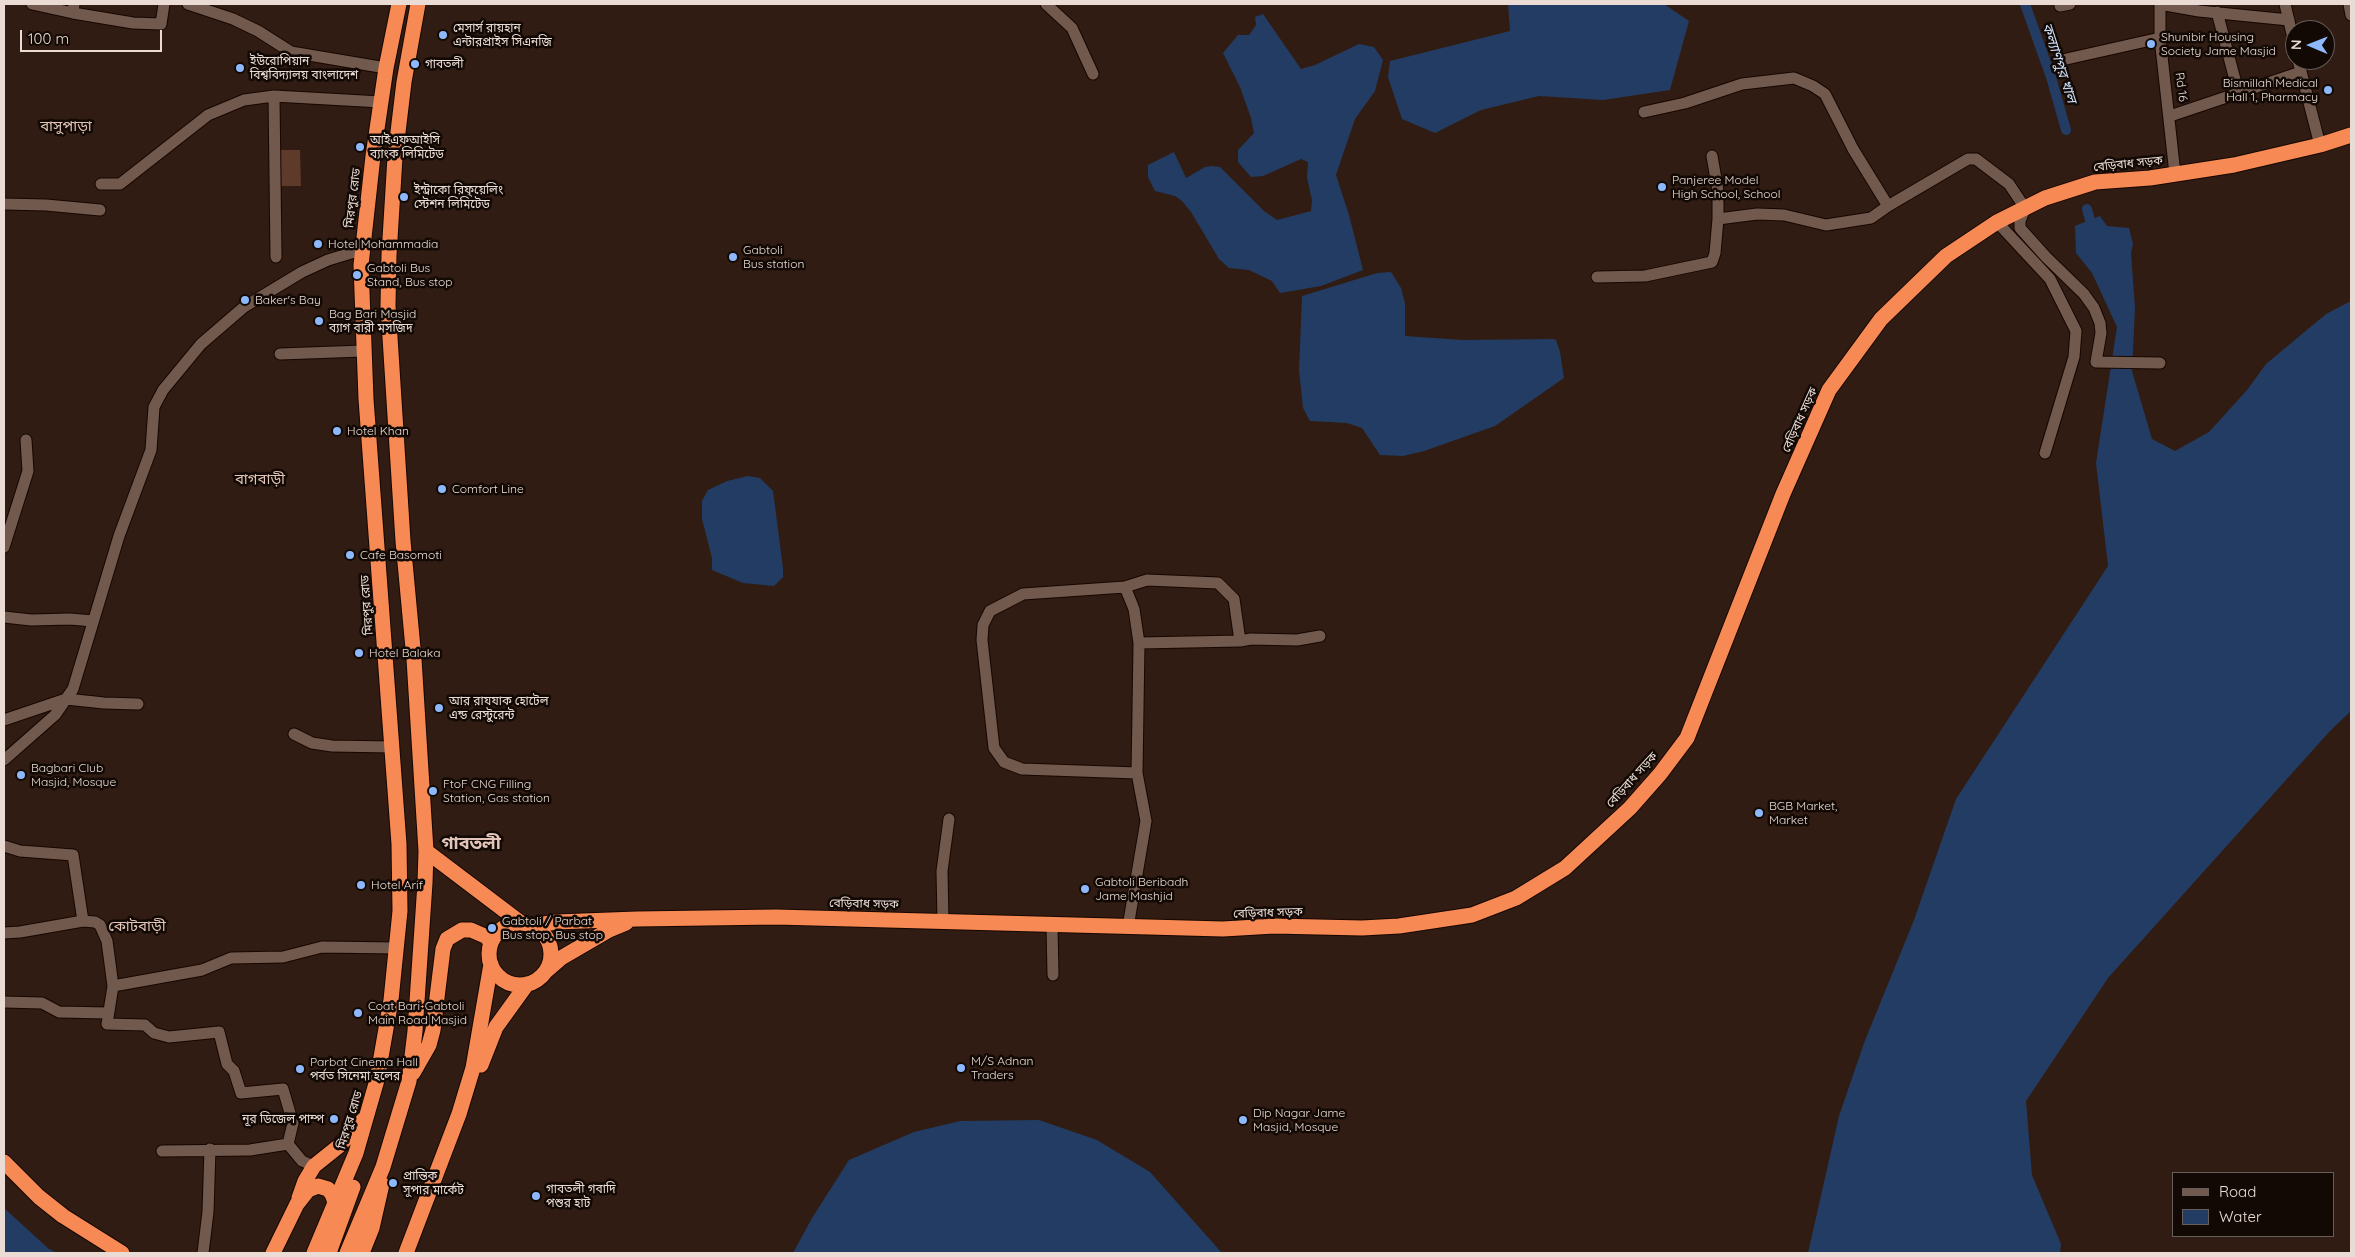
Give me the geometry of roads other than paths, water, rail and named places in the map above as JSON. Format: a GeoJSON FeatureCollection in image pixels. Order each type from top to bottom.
{"type":"FeatureCollection","features":[{"type":"Feature","properties":{"kind":"highway","name":"মিরপুর রোড"},"geometry":{"type":"LineString","coordinates":[[314,1253],[336,1202],[369,1113],[384,1044],[397,948],[400,874],[363,351],[361,250],[386,68],[399,4]]}},
{"type":"Feature","properties":{"kind":"highway"},"geometry":{"type":"LineString","coordinates":[[347,1253],[383,1167],[409,1081],[416,1021],[426,851],[413,650],[389,349],[388,306],[388,255],[395,157],[404,82],[418,4]]}},
{"type":"Feature","properties":{"kind":"highway","name":"বেড়িবাধ সড়ক"},"geometry":{"type":"LineString","coordinates":[[526,924],[637,919],[776,917],[1052,926],[1223,929],[1274,926],[1362,928],[1472,915],[1496,906],[1542,884],[1565,868],[1630,808],[1660,774],[1687,738],[1783,494],[1829,390],[1881,319],[1946,256],[1997,222],[2045,198],[2095,182],[2150,178],[2234,164],[2320,145],[2351,136]]}},
{"type":"Feature","properties":{"kind":"highway"},"geometry":{"type":"LineString","coordinates":[[426,851],[526,924],[541,932],[547,940],[550,950],[550,961],[546,971],[541,977],[526,984],[518,985],[501,978],[490,964]]}},
{"type":"Feature","properties":{"kind":"highway","name":"বেড়িবাধ সড়ক"},"geometry":{"type":"LineString","coordinates":[[546,971],[561,958],[583,944],[609,930],[637,919]]}},
{"type":"Feature","properties":{"kind":"highway"},"geometry":{"type":"LineString","coordinates":[[406,1253],[459,1114],[473,1068],[490,964],[489,953],[491,943],[503,928],[526,924]]}},
{"type":"Feature","properties":{"kind":"highway"},"geometry":{"type":"LineString","coordinates":[[409,1081],[428,1045],[433,1030],[443,949],[448,939],[462,930],[472,930],[480,933],[491,943]]}},
{"type":"Feature","properties":{"kind":"highway"},"geometry":{"type":"LineString","coordinates":[[415,1253],[450,1162],[496,1026],[526,984]]}},
{"type":"Feature","properties":{"kind":"highway"},"geometry":{"type":"LineString","coordinates":[[273,1253],[314,1166],[349,1136],[369,1113]]}},
{"type":"Feature","properties":{"kind":"highway"},"geometry":{"type":"LineString","coordinates":[[329,1253],[365,1148],[369,1113]]}},
{"type":"Feature","properties":{"kind":"highway"},"geometry":{"type":"LineString","coordinates":[[4,1162],[45,1202],[122,1253]]}},
{"type":"Feature","properties":{"kind":"highway"},"geometry":{"type":"LineString","coordinates":[[362,1253],[380,1200],[383,1167]]}},
{"type":"Feature","properties":{"kind":"highway"},"geometry":{"type":"LineString","coordinates":[[297,1204],[308,1190],[318,1186],[328,1189],[336,1202],[340,1224]]}},
{"type":"Feature","properties":{"kind":"street"},"geometry":{"type":"LineString","coordinates":[[32,4],[74,8],[133,23],[162,24],[164,4]]}},
{"type":"Feature","properties":{"kind":"street"},"geometry":{"type":"LineString","coordinates":[[188,4],[233,19],[258,31],[291,52],[386,68]]}},
{"type":"Feature","properties":{"kind":"street"},"geometry":{"type":"LineString","coordinates":[[1046,4],[1072,28],[1093,74]]}},
{"type":"Feature","properties":{"kind":"street"},"geometry":{"type":"LineString","coordinates":[[2160,4],[2199,7],[2217,12],[2289,20],[2287,4]]}},
{"type":"Feature","properties":{"kind":"street","name":"Rd 16"},"geometry":{"type":"LineString","coordinates":[[2160,4],[2160,38],[2175,174]]}},
{"type":"Feature","properties":{"kind":"street"},"geometry":{"type":"LineString","coordinates":[[2349,4],[2351,15]]}},
{"type":"Feature","properties":{"kind":"street"},"geometry":{"type":"LineString","coordinates":[[2217,12],[2238,91]]}},
{"type":"Feature","properties":{"kind":"street"},"geometry":{"type":"LineString","coordinates":[[2062,60],[2160,38]]}},
{"type":"Feature","properties":{"kind":"street"},"geometry":{"type":"LineString","coordinates":[[2170,116],[2238,91],[2301,72],[2320,145]]}},
{"type":"Feature","properties":{"kind":"street"},"geometry":{"type":"LineString","coordinates":[[1644,112],[1685,103],[1742,84],[1794,78],[1813,86],[1825,94],[1853,149],[1888,206]]}},
{"type":"Feature","properties":{"kind":"street"},"geometry":{"type":"LineString","coordinates":[[101,184],[120,184],[208,115],[244,100],[274,96],[381,102]]}},
{"type":"Feature","properties":{"kind":"street"},"geometry":{"type":"LineString","coordinates":[[274,96],[276,257]]}},
{"type":"Feature","properties":{"kind":"street"},"geometry":{"type":"LineString","coordinates":[[1597,277],[1645,276],[1712,262],[1715,253],[1718,219],[1718,191],[1712,156]]}},
{"type":"Feature","properties":{"kind":"street"},"geometry":{"type":"LineString","coordinates":[[1718,219],[1757,214],[1784,214],[1826,225],[1855,223],[1871,218],[1888,206],[1972,158],[2009,184],[2025,208],[2020,221],[2020,228],[2046,257],[2084,294],[2094,308],[2100,328],[2096,362],[2160,363]]}},
{"type":"Feature","properties":{"kind":"street"},"geometry":{"type":"LineString","coordinates":[[4,204],[46,204],[100,210]]}},
{"type":"Feature","properties":{"kind":"street"},"geometry":{"type":"LineString","coordinates":[[1997,222],[2050,279],[2076,330],[2074,357],[2044,453]]}},
{"type":"Feature","properties":{"kind":"street"},"geometry":{"type":"LineString","coordinates":[[4,760],[56,715],[78,676],[126,517],[151,450],[154,407],[162,390],[201,344],[244,307],[302,272],[328,260],[361,250]]}},
{"type":"Feature","properties":{"kind":"street"},"geometry":{"type":"LineString","coordinates":[[280,354],[363,351]]}},
{"type":"Feature","properties":{"kind":"street"},"geometry":{"type":"LineString","coordinates":[[4,547],[28,471],[26,440]]}},
{"type":"Feature","properties":{"kind":"street"},"geometry":{"type":"LineString","coordinates":[[1137,773],[1022,769],[1004,762],[994,748],[982,640],[983,624],[990,611],[1023,594],[1125,587],[1146,580],[1218,583],[1234,599],[1240,641]]}},
{"type":"Feature","properties":{"kind":"street"},"geometry":{"type":"LineString","coordinates":[[1125,587],[1134,609],[1139,643],[1137,773],[1146,822],[1128,927]]}},
{"type":"Feature","properties":{"kind":"street"},"geometry":{"type":"LineString","coordinates":[[4,617],[31,620],[70,619],[94,621]]}},
{"type":"Feature","properties":{"kind":"street"},"geometry":{"type":"LineString","coordinates":[[1139,643],[1240,641],[1252,639],[1296,640],[1320,636]]}},
{"type":"Feature","properties":{"kind":"street"},"geometry":{"type":"LineString","coordinates":[[4,720],[66,699],[138,704]]}},
{"type":"Feature","properties":{"kind":"street"},"geometry":{"type":"LineString","coordinates":[[294,734],[312,743],[332,746],[391,746]]}},
{"type":"Feature","properties":{"kind":"street"},"geometry":{"type":"LineString","coordinates":[[942,921],[942,872],[949,819]]}},
{"type":"Feature","properties":{"kind":"street"},"geometry":{"type":"LineString","coordinates":[[4,846],[20,851],[73,855],[83,921]]}},
{"type":"Feature","properties":{"kind":"street"},"geometry":{"type":"LineString","coordinates":[[4,933],[83,921],[95,922],[100,926],[108,941],[113,986],[106,1024],[145,1025],[154,1033],[169,1037],[220,1032],[227,1064],[234,1071],[241,1092],[283,1089],[293,1123],[288,1144]]}},
{"type":"Feature","properties":{"kind":"street"},"geometry":{"type":"LineString","coordinates":[[1052,926],[1053,975]]}},
{"type":"Feature","properties":{"kind":"street"},"geometry":{"type":"LineString","coordinates":[[113,986],[202,970],[231,958],[283,958],[322,947],[397,948]]}},
{"type":"Feature","properties":{"kind":"street"},"geometry":{"type":"LineString","coordinates":[[4,1002],[42,1003],[59,1012],[108,1012]]}},
{"type":"Feature","properties":{"kind":"street"},"geometry":{"type":"LineString","coordinates":[[162,1151],[250,1150],[288,1144]]}},
{"type":"Feature","properties":{"kind":"street"},"geometry":{"type":"LineString","coordinates":[[288,1144],[302,1161],[314,1166]]}},
{"type":"Feature","properties":{"kind":"street"},"geometry":{"type":"LineString","coordinates":[[203,1253],[208,1212],[210,1149]]}},
{"type":"Feature","properties":{"kind":"water"},"geometry":{"type":"Polygon","coordinates":[[[1508,4],[1664,4],[1689,21],[1670,90],[1603,100],[1539,96],[1481,110],[1435,133],[1402,119],[1388,77],[1390,61],[1510,31],[1508,4]]]}},
{"type":"Feature","properties":{"kind":"water"},"geometry":{"type":"Polygon","coordinates":[[[1263,14],[1301,69],[1315,65],[1359,44],[1374,47],[1383,60],[1375,91],[1355,119],[1336,175],[1349,215],[1363,270],[1321,286],[1280,293],[1272,281],[1249,270],[1229,268],[1219,259],[1191,212],[1182,201],[1175,196],[1155,191],[1148,177],[1148,165],[1174,152],[1186,178],[1205,167],[1220,167],[1264,211],[1277,220],[1311,211],[1312,200],[1307,178],[1308,162],[1301,159],[1263,176],[1251,177],[1238,162],[1238,150],[1254,133],[1240,87],[1223,53],[1238,35],[1249,35],[1256,25],[1255,17],[1263,14]]]}},
{"type":"Feature","properties":{"kind":"water"},"geometry":{"type":"Polygon","coordinates":[[[2100,216],[2107,226],[2129,228],[2133,244],[2131,253],[2135,308],[2132,371],[2152,439],[2175,451],[2209,432],[2247,390],[2266,364],[2326,314],[2351,301],[2351,711],[2330,731],[2108,978],[2026,1101],[2032,1175],[2061,1244],[2060,1253],[1808,1253],[1839,1116],[1864,1043],[1914,920],[1956,799],[2108,566],[2096,463],[2117,327],[2092,273],[2076,253],[2075,226],[2100,216]]]}},
{"type":"Feature","properties":{"kind":"water"},"geometry":{"type":"Polygon","coordinates":[[[1391,272],[1401,288],[1405,303],[1405,336],[1463,340],[1553,339],[1556,340],[1560,352],[1564,378],[1495,426],[1424,451],[1403,456],[1380,455],[1362,428],[1347,423],[1310,421],[1303,408],[1299,370],[1302,296],[1377,273],[1391,272]]]}},
{"type":"Feature","properties":{"kind":"water"},"geometry":{"type":"Polygon","coordinates":[[[748,476],[760,478],[773,491],[783,568],[783,577],[774,586],[743,583],[712,570],[712,558],[702,519],[702,501],[708,490],[727,481],[748,476]]]}},
{"type":"Feature","properties":{"kind":"water"},"geometry":{"type":"Polygon","coordinates":[[[1039,1120],[1097,1140],[1150,1172],[1222,1253],[793,1253],[812,1218],[849,1160],[914,1132],[960,1121],[1039,1120]]]}},
{"type":"Feature","properties":{"kind":"water"},"geometry":{"type":"Polygon","coordinates":[[[4,1208],[49,1249],[57,1253],[4,1253],[4,1208]]]}},
{"type":"Feature","properties":{"kind":"waterway","name":"কল্যাণপুর খাল"},"geometry":{"type":"LineString","coordinates":[[2025,4],[2051,77],[2066,130]]}},
{"type":"Feature","properties":{"kind":"waterway","name":"কল্যাণপুর খাল"},"geometry":{"type":"LineString","coordinates":[[2087,209],[2090,220]]}},
{"type":"Feature","properties":{"kind":"place","name":"মেসার্স রায়হান এন্টারপ্রাইস সিএনজি"},"geometry":{"type":"Point","coordinates":[443,35]}},
{"type":"Feature","properties":{"kind":"place","name":"Shunibir Housing Society Jame Masjid"},"geometry":{"type":"Point","coordinates":[2151,44]}},
{"type":"Feature","properties":{"kind":"place","name":"গাবতলী"},"geometry":{"type":"Point","coordinates":[415,64]}},
{"type":"Feature","properties":{"kind":"place","name":"ইউরোপিয়ান বিশ্ববিদ্যালয় বাংলাদেশ"},"geometry":{"type":"Point","coordinates":[240,68]}},
{"type":"Feature","properties":{"kind":"place","name":"Bismillah Medical Hall 1, Pharmacy"},"geometry":{"type":"Point","coordinates":[2328,90]}},
{"type":"Feature","properties":{"kind":"place","name":"আইএফআইসি ব্যাংক লিমিটেড"},"geometry":{"type":"Point","coordinates":[360,147]}},
{"type":"Feature","properties":{"kind":"place","name":"Panjeree Model High School, School"},"geometry":{"type":"Point","coordinates":[1662,187]}},
{"type":"Feature","properties":{"kind":"place","name":"ইন্ট্রাকো রিফুয়েলিং স্টেশন লিমিটেড"},"geometry":{"type":"Point","coordinates":[404,197]}},
{"type":"Feature","properties":{"kind":"place","name":"Hotel Mohammadia"},"geometry":{"type":"Point","coordinates":[318,244]}},
{"type":"Feature","properties":{"kind":"place","name":"Gabtoli Bus station"},"geometry":{"type":"Point","coordinates":[733,257]}},
{"type":"Feature","properties":{"kind":"place","name":"Gabtoli Bus Stand, Bus stop"},"geometry":{"type":"Point","coordinates":[357,275]}},
{"type":"Feature","properties":{"kind":"place","name":"Baker's Bay"},"geometry":{"type":"Point","coordinates":[245,300]}},
{"type":"Feature","properties":{"kind":"place","name":"Bag Bari Masjid ব্যাগ বারী মসজিদ"},"geometry":{"type":"Point","coordinates":[319,321]}},
{"type":"Feature","properties":{"kind":"place","name":"Hotel Khan"},"geometry":{"type":"Point","coordinates":[337,431]}},
{"type":"Feature","properties":{"kind":"place","name":"Comfort Line"},"geometry":{"type":"Point","coordinates":[442,489]}},
{"type":"Feature","properties":{"kind":"place","name":"Cafe Basomoti"},"geometry":{"type":"Point","coordinates":[350,555]}},
{"type":"Feature","properties":{"kind":"place","name":"Hotel Balaka"},"geometry":{"type":"Point","coordinates":[359,653]}},
{"type":"Feature","properties":{"kind":"place","name":"আর রাযযাক হোটেল এন্ড রেস্টুরেন্ট"},"geometry":{"type":"Point","coordinates":[439,708]}},
{"type":"Feature","properties":{"kind":"place","name":"Bagbari Club Masjid, Mosque"},"geometry":{"type":"Point","coordinates":[21,775]}},
{"type":"Feature","properties":{"kind":"place","name":"FtoF CNG Filling Station, Gas station"},"geometry":{"type":"Point","coordinates":[433,791]}},
{"type":"Feature","properties":{"kind":"place","name":"BGB Market, Market"},"geometry":{"type":"Point","coordinates":[1759,813]}},
{"type":"Feature","properties":{"kind":"place","name":"Hotel Arif"},"geometry":{"type":"Point","coordinates":[361,885]}},
{"type":"Feature","properties":{"kind":"place","name":"Gabtoli Beribadh Jame Mashjid"},"geometry":{"type":"Point","coordinates":[1085,889]}},
{"type":"Feature","properties":{"kind":"place","name":"Gabtoli / Parbat Bus stop, Bus stop"},"geometry":{"type":"Point","coordinates":[492,928]}},
{"type":"Feature","properties":{"kind":"place","name":"Coat Bari-Gabtoli Main Road Masjid"},"geometry":{"type":"Point","coordinates":[358,1013]}},
{"type":"Feature","properties":{"kind":"place","name":"M/S Adnan Traders"},"geometry":{"type":"Point","coordinates":[961,1068]}},
{"type":"Feature","properties":{"kind":"place","name":"Parbat Cinema Hall পর্বত সিনেমা হলের"},"geometry":{"type":"Point","coordinates":[300,1069]}},
{"type":"Feature","properties":{"kind":"place","name":"নূর ডিজেল পাম্প"},"geometry":{"type":"Point","coordinates":[334,1119]}},
{"type":"Feature","properties":{"kind":"place","name":"Dip Nagar Jame Masjid, Mosque"},"geometry":{"type":"Point","coordinates":[1243,1120]}},
{"type":"Feature","properties":{"kind":"place","name":"প্রান্তিক সুপার মার্কেট"},"geometry":{"type":"Point","coordinates":[393,1183]}},
{"type":"Feature","properties":{"kind":"place","name":"গাবতলী গবাদি পশুর হাট"},"geometry":{"type":"Point","coordinates":[536,1196]}},
{"type":"Feature","properties":{"kind":"district","name":"বাসুপাড়া"},"geometry":{"type":"Point","coordinates":[66,126]}},
{"type":"Feature","properties":{"kind":"district","name":"বাগবাড়ী"},"geometry":{"type":"Point","coordinates":[260,479]}},
{"type":"Feature","properties":{"kind":"district","name":"গাবতলী"},"geometry":{"type":"Point","coordinates":[471,844]}},
{"type":"Feature","properties":{"kind":"district","name":"কোটবাড়ী"},"geometry":{"type":"Point","coordinates":[137,926]}}]}
